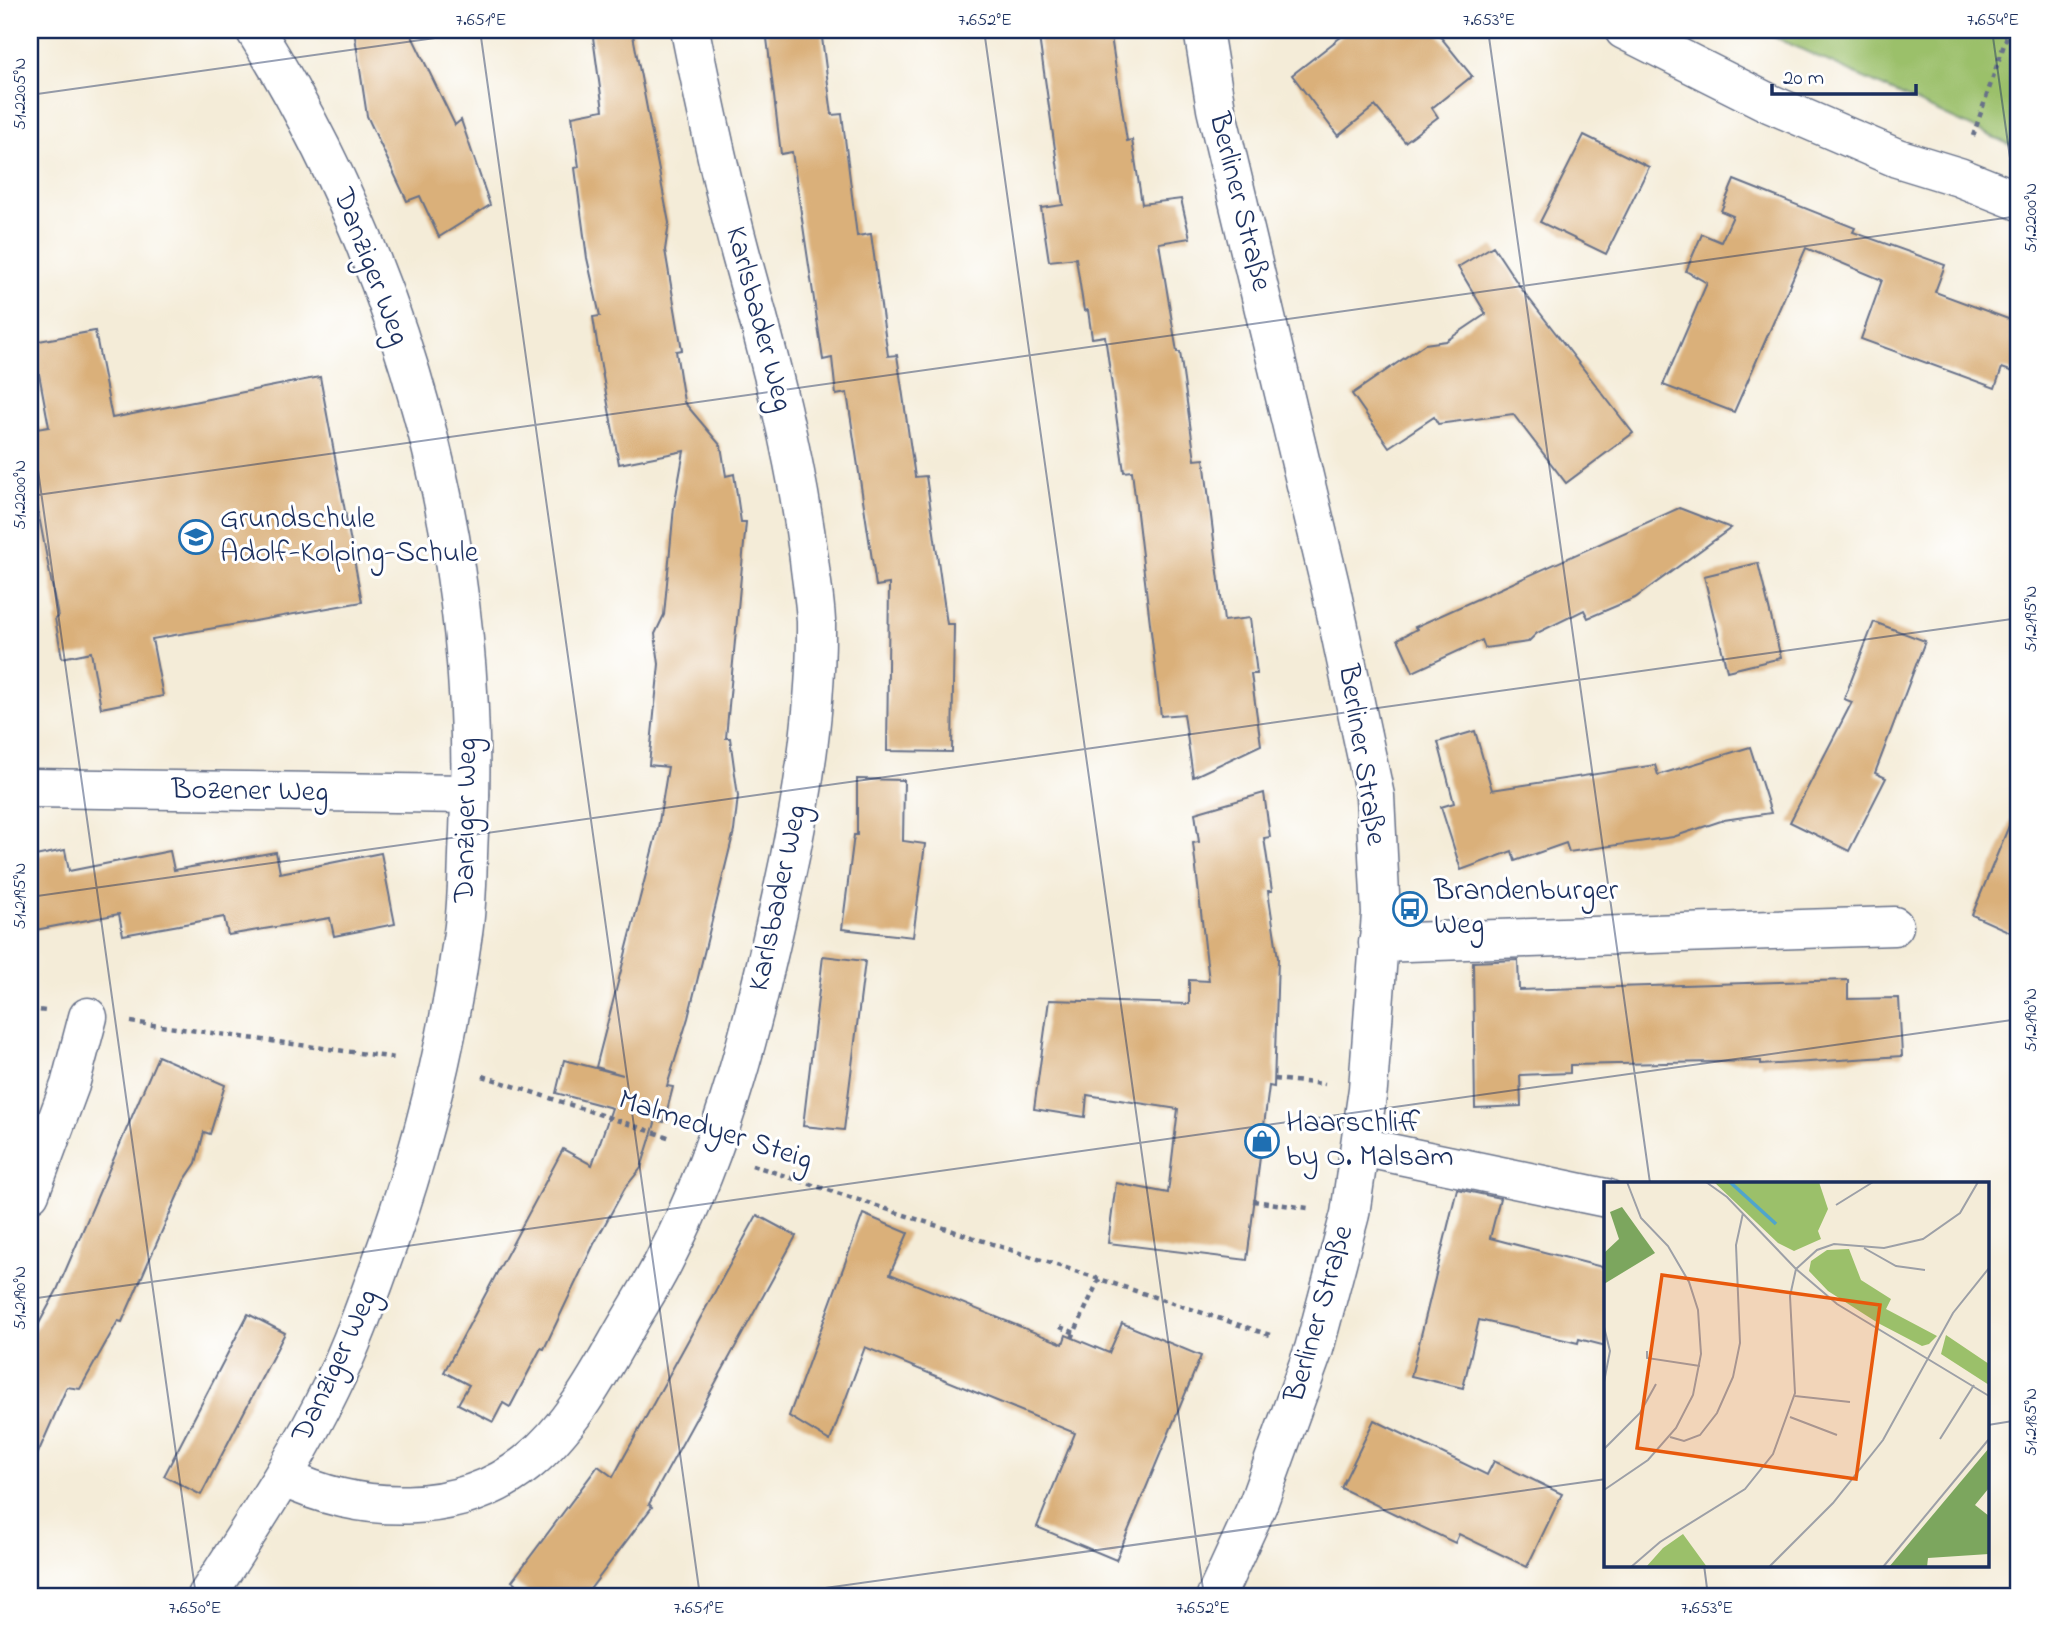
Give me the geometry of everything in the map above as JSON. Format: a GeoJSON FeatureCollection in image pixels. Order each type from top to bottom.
{"type":"FeatureCollection","features":[{"type":"Feature","properties":{"kind":"street","name":"Danziger Weg"},"geometry":{"type":"LineString","coordinates":[[207,1596],[283,1478],[330,1390],[354,1338],[423,1142],[464,929],[470,794],[468,675],[456,573],[443,490],[420,404],[379,274],[349,205],[255,30]]}},
{"type":"Feature","properties":{"kind":"street","name":"Karlsbader Weg"},"geometry":{"type":"LineString","coordinates":[[283,1478],[310,1490],[385,1506],[423,1503],[477,1491],[527,1463],[581,1403],[666,1257],[711,1152],[767,962],[792,851],[813,708],[816,618],[796,464],[775,373],[714,149],[690,30]]}},
{"type":"Feature","properties":{"kind":"street","name":"Berliner Straße"},"geometry":{"type":"LineString","coordinates":[[1203,30],[1216,109],[1330,585],[1375,796],[1381,914],[1361,1147],[1350,1214],[1314,1349],[1258,1504],[1216,1596]]}},
{"type":"Feature","properties":{"kind":"street"},"geometry":{"type":"LineString","coordinates":[[1624,30],[1771,104],[1897,158],[1959,177],[2019,201]]}},
{"type":"Feature","properties":{"kind":"street","name":"Bozener Weg"},"geometry":{"type":"LineString","coordinates":[[30,788],[470,794]]}},
{"type":"Feature","properties":{"kind":"street"},"geometry":{"type":"LineString","coordinates":[[1378,943],[1894,926]]}},
{"type":"Feature","properties":{"kind":"street"},"geometry":{"type":"LineString","coordinates":[[30,1193],[70,1085],[88,1017]]}},
{"type":"Feature","properties":{"kind":"street"},"geometry":{"type":"LineString","coordinates":[[1361,1147],[1604,1198]]}},
{"type":"Feature","properties":{"kind":"path"},"geometry":{"type":"LineString","coordinates":[[1959,177],[2009,30]]}},
{"type":"Feature","properties":{"kind":"path","name":"Malmedyer Steig"},"geometry":{"type":"LineString","coordinates":[[88,1017],[439,1064],[1314,1349]]}},
{"type":"Feature","properties":{"kind":"path"},"geometry":{"type":"LineString","coordinates":[[1274,1079],[1323,1083]]}},
{"type":"Feature","properties":{"kind":"path","name":"Berliner Straße"},"geometry":{"type":"LineString","coordinates":[[1254,1201],[1305,1208]]}},
{"type":"Feature","properties":{"kind":"path"},"geometry":{"type":"LineString","coordinates":[[1060,1327],[1073,1336],[1099,1279]]}},
{"type":"Feature","properties":{"kind":"green space"},"geometry":{"type":"Polygon","coordinates":[[[1759,30],[2019,30],[2019,149],[1759,30]]]}},
{"type":"Feature","properties":{"kind":"building"},"geometry":{"type":"Polygon","coordinates":[[[354,30],[409,30],[455,125],[461,120],[490,205],[439,237],[420,196],[407,201],[367,116],[354,30]]]}},
{"type":"Feature","properties":{"kind":"building"},"geometry":{"type":"Polygon","coordinates":[[[592,30],[632,30],[669,223],[665,250],[682,350],[676,351],[684,402],[721,446],[726,476],[734,474],[741,522],[746,522],[726,738],[730,738],[738,796],[734,831],[688,1018],[667,1086],[673,1087],[664,1122],[656,1120],[641,1168],[625,1188],[594,1244],[544,1349],[541,1348],[510,1407],[503,1403],[493,1422],[458,1404],[469,1385],[444,1372],[563,1149],[592,1165],[612,1108],[556,1093],[564,1060],[623,1075],[596,1067],[658,828],[668,767],[649,765],[659,664],[655,634],[664,615],[674,507],[684,451],[619,464],[593,317],[600,316],[587,258],[575,168],[579,167],[572,116],[603,110],[592,30]]]}},
{"type":"Feature","properties":{"kind":"building"},"geometry":{"type":"Polygon","coordinates":[[[766,30],[821,30],[832,115],[842,114],[857,236],[871,234],[888,356],[897,355],[915,477],[926,476],[947,624],[954,624],[952,752],[887,751],[889,584],[876,586],[847,393],[836,395],[832,358],[823,360],[792,152],[781,154],[766,30]]]}},
{"type":"Feature","properties":{"kind":"building"},"geometry":{"type":"Polygon","coordinates":[[[1038,30],[1110,30],[1127,141],[1132,140],[1142,204],[1181,199],[1190,238],[1159,243],[1177,352],[1180,352],[1195,460],[1204,459],[1224,621],[1250,618],[1257,674],[1251,674],[1261,745],[1193,777],[1184,714],[1161,716],[1132,471],[1124,472],[1105,336],[1092,338],[1088,310],[1084,311],[1076,258],[1049,261],[1041,208],[1063,205],[1038,30]]]}},
{"type":"Feature","properties":{"kind":"building"},"geometry":{"type":"Polygon","coordinates":[[[1350,30],[1435,30],[1472,76],[1432,108],[1438,117],[1405,142],[1375,106],[1338,136],[1292,75],[1350,30]]]}},
{"type":"Feature","properties":{"kind":"building"},"geometry":{"type":"Polygon","coordinates":[[[1584,135],[1649,167],[1606,254],[1540,222],[1584,135]]]}},
{"type":"Feature","properties":{"kind":"building"},"geometry":{"type":"Polygon","coordinates":[[[1734,180],[1855,228],[1853,232],[1945,265],[1935,292],[2019,323],[2019,374],[2002,368],[1995,388],[1861,339],[1882,280],[1806,248],[1734,412],[1663,385],[1707,283],[1686,271],[1702,234],[1721,242],[1733,216],[1721,211],[1734,180]]]}},
{"type":"Feature","properties":{"kind":"building"},"geometry":{"type":"Polygon","coordinates":[[[1493,246],[1520,287],[1633,433],[1566,483],[1513,414],[1438,424],[1434,417],[1389,447],[1352,394],[1425,344],[1446,341],[1486,314],[1458,267],[1493,246]]]}},
{"type":"Feature","properties":{"kind":"building","name":"Grundschule Adolf-Kolping-Schule"},"geometry":{"type":"Polygon","coordinates":[[[95,331],[112,418],[320,377],[362,602],[152,639],[163,696],[101,708],[91,652],[62,658],[55,618],[58,617],[30,468],[30,430],[49,427],[33,342],[95,331]]]}},
{"type":"Feature","properties":{"kind":"building"},"geometry":{"type":"Polygon","coordinates":[[[1679,508],[1731,528],[1635,598],[1588,618],[1584,610],[1537,633],[1528,642],[1485,648],[1482,640],[1413,672],[1398,639],[1417,629],[1415,627],[1679,508]]]}},
{"type":"Feature","properties":{"kind":"building"},"geometry":{"type":"Polygon","coordinates":[[[1758,563],[1781,658],[1727,671],[1704,576],[1758,563]]]}},
{"type":"Feature","properties":{"kind":"building"},"geometry":{"type":"Polygon","coordinates":[[[1874,622],[1925,641],[1875,773],[1886,778],[1849,851],[1790,822],[1852,702],[1844,699],[1874,622]]]}},
{"type":"Feature","properties":{"kind":"building"},"geometry":{"type":"Polygon","coordinates":[[[1475,731],[1492,790],[1655,765],[1658,775],[1750,747],[1771,813],[1724,820],[1673,837],[1569,852],[1566,843],[1515,861],[1512,851],[1461,870],[1441,807],[1454,803],[1438,742],[1475,731]]]}},
{"type":"Feature","properties":{"kind":"building"},"geometry":{"type":"Polygon","coordinates":[[[857,779],[904,780],[903,841],[925,844],[913,937],[842,929],[854,835],[857,835],[857,779]]]}},
{"type":"Feature","properties":{"kind":"building"},"geometry":{"type":"Polygon","coordinates":[[[1264,793],[1270,837],[1264,838],[1272,891],[1268,891],[1278,958],[1274,1087],[1269,1086],[1247,1260],[1108,1243],[1116,1183],[1168,1193],[1178,1109],[1087,1095],[1085,1117],[1034,1109],[1049,1000],[1189,1004],[1189,980],[1209,981],[1193,843],[1199,842],[1195,813],[1264,793]]]}},
{"type":"Feature","properties":{"kind":"building"},"geometry":{"type":"Polygon","coordinates":[[[2019,804],[2019,936],[1972,915],[2019,804]]]}},
{"type":"Feature","properties":{"kind":"building"},"geometry":{"type":"Polygon","coordinates":[[[65,850],[69,871],[170,851],[174,870],[276,852],[280,873],[381,853],[395,924],[334,936],[330,918],[228,935],[224,917],[123,935],[119,914],[30,931],[30,857],[65,850]]]}},
{"type":"Feature","properties":{"kind":"building"},"geometry":{"type":"Polygon","coordinates":[[[823,956],[865,961],[844,1130],[803,1126],[823,956]]]}},
{"type":"Feature","properties":{"kind":"building"},"geometry":{"type":"Polygon","coordinates":[[[1518,960],[1519,990],[1848,980],[1848,999],[1899,998],[1902,1056],[1761,1065],[1761,1061],[1570,1065],[1570,1073],[1520,1075],[1521,1106],[1475,1108],[1473,962],[1518,960]]]}},
{"type":"Feature","properties":{"kind":"building"},"geometry":{"type":"Polygon","coordinates":[[[158,1056],[225,1085],[210,1134],[204,1132],[196,1163],[184,1181],[122,1322],[118,1321],[80,1389],[67,1387],[30,1471],[30,1340],[57,1290],[158,1056]]]}},
{"type":"Feature","properties":{"kind":"building"},"geometry":{"type":"Polygon","coordinates":[[[1457,1189],[1500,1198],[1490,1238],[1604,1267],[1604,1345],[1579,1339],[1578,1343],[1479,1320],[1463,1388],[1411,1376],[1457,1189]]]}},
{"type":"Feature","properties":{"kind":"building"},"geometry":{"type":"Polygon","coordinates":[[[863,1214],[908,1233],[890,1274],[1063,1344],[1066,1335],[1109,1353],[1122,1323],[1201,1356],[1116,1560],[1037,1527],[1075,1433],[865,1347],[830,1441],[789,1416],[863,1214]]]}},
{"type":"Feature","properties":{"kind":"building"},"geometry":{"type":"Polygon","coordinates":[[[757,1215],[796,1236],[649,1504],[652,1507],[585,1596],[533,1596],[512,1581],[598,1466],[613,1477],[757,1215]]]}},
{"type":"Feature","properties":{"kind":"building"},"geometry":{"type":"Polygon","coordinates":[[[248,1314],[285,1333],[201,1495],[164,1476],[248,1314]]]}},
{"type":"Feature","properties":{"kind":"building"},"geometry":{"type":"Polygon","coordinates":[[[1374,1420],[1487,1475],[1494,1461],[1562,1494],[1527,1567],[1459,1534],[1455,1543],[1341,1488],[1374,1420]]]}},
{"type":"Feature","properties":{"kind":"place","name":"Grundschule Adolf-Kolping-Schule"},"geometry":{"type":"Point","coordinates":[196,537]}},
{"type":"Feature","properties":{"kind":"place","name":"Brandenburger Weg"},"geometry":{"type":"Point","coordinates":[1410,909]}},
{"type":"Feature","properties":{"kind":"place","name":"Haarschliff by O. Malsam"},"geometry":{"type":"Point","coordinates":[1262,1141]}}]}
